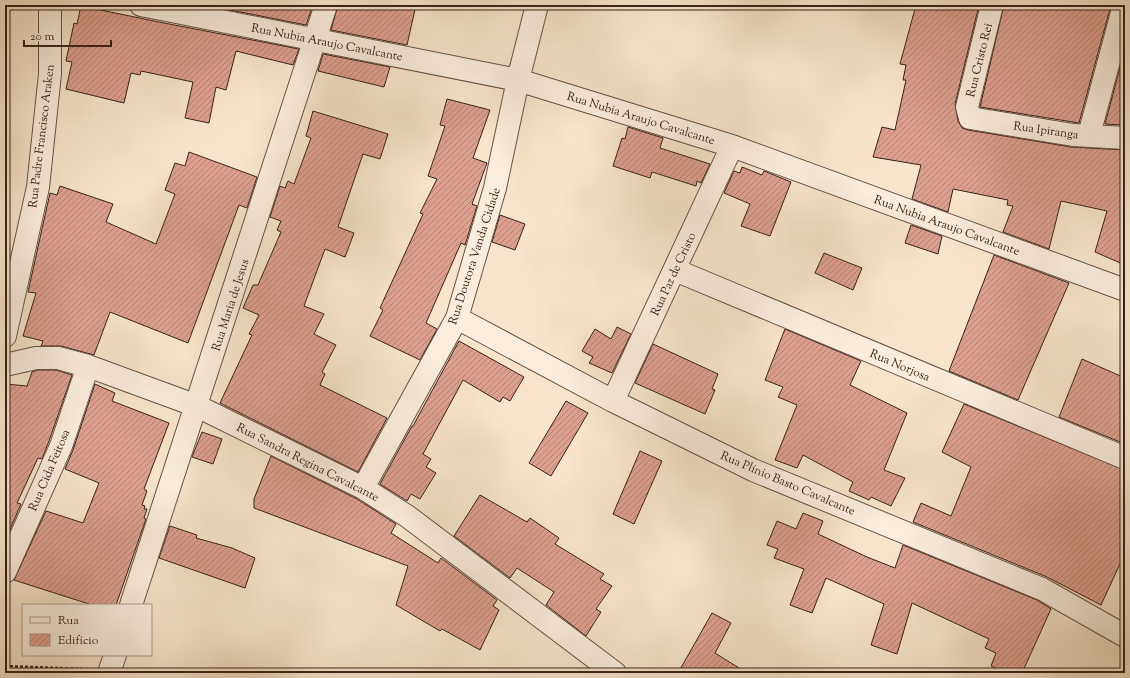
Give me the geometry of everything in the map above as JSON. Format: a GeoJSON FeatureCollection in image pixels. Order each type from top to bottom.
{"type":"FeatureCollection","features":[{"type":"Feature","properties":{"kind":"street","name":"Rua Padre Francisco Araken"},"geometry":{"type":"LineString","coordinates":[[5,336],[38,187],[50,74],[50,5]]}},
{"type":"Feature","properties":{"kind":"street","name":"Rua Nubia Araujo Cavalcante"},"geometry":{"type":"LineString","coordinates":[[141,5],[518,80],[732,146],[1125,290]]}},
{"type":"Feature","properties":{"kind":"street","name":"Rua Maria de Jesus"},"geometry":{"type":"LineString","coordinates":[[131,604],[316,41],[326,5]]}},
{"type":"Feature","properties":{"kind":"street","name":"Rua Doutora Vanda Cidade"},"geometry":{"type":"LineString","coordinates":[[364,488],[457,318],[497,182],[518,80],[537,5]]}},
{"type":"Feature","properties":{"kind":"street","name":"Rua Cristo Rei"},"geometry":{"type":"LineString","coordinates":[[968,115],[967,107],[992,5]]}},
{"type":"Feature","properties":{"kind":"street"},"geometry":{"type":"LineString","coordinates":[[1088,135],[1124,5]]}},
{"type":"Feature","properties":{"kind":"street","name":"Rua Ipiranga"},"geometry":{"type":"LineString","coordinates":[[968,115],[973,119],[1073,135],[1125,138]]}},
{"type":"Feature","properties":{"kind":"street","name":"Rua Paz de Cristo"},"geometry":{"type":"LineString","coordinates":[[613,401],[732,146]]}},
{"type":"Feature","properties":{"kind":"street","name":"Rua Norjosa"},"geometry":{"type":"LineString","coordinates":[[675,270],[1125,458]]}},
{"type":"Feature","properties":{"kind":"street","name":"Rua Plínio Basto Cavalcante"},"geometry":{"type":"LineString","coordinates":[[457,318],[613,401],[753,470],[1042,589],[1125,636]]}},
{"type":"Feature","properties":{"kind":"street","name":"Rua Sandra Regina Cavalcante"},"geometry":{"type":"LineString","coordinates":[[5,365],[36,358],[58,358],[88,366],[197,406],[364,488],[407,516],[615,673]]}},
{"type":"Feature","properties":{"kind":"street","name":"Rua Cida Feitosa"},"geometry":{"type":"LineString","coordinates":[[5,572],[61,446],[88,366]]}},
{"type":"Feature","properties":{"kind":"path"},"geometry":{"type":"LineString","coordinates":[[5,666],[111,666]]}},
{"type":"Feature","properties":{"kind":"building"},"geometry":{"type":"Polygon","coordinates":[[[205,5],[313,5],[306,25],[205,5]]]}},
{"type":"Feature","properties":{"kind":"building"},"geometry":{"type":"Polygon","coordinates":[[[338,5],[416,5],[407,45],[331,30],[338,5]]]}},
{"type":"Feature","properties":{"kind":"building"},"geometry":{"type":"Polygon","coordinates":[[[916,5],[979,5],[955,104],[958,121],[962,128],[1071,147],[1125,150],[1125,265],[1095,252],[1107,211],[1061,201],[1049,249],[1003,232],[1013,206],[1007,205],[1008,200],[953,189],[948,212],[912,199],[921,165],[873,157],[882,127],[895,130],[906,80],[903,80],[906,65],[900,64],[916,5]]]}},
{"type":"Feature","properties":{"kind":"building"},"geometry":{"type":"Polygon","coordinates":[[[1004,5],[1111,5],[1079,123],[980,107],[1004,5]]]}},
{"type":"Feature","properties":{"kind":"building"},"geometry":{"type":"Polygon","coordinates":[[[81,6],[299,49],[293,65],[236,51],[226,90],[216,87],[209,123],[185,118],[193,82],[141,71],[140,75],[131,73],[124,103],[66,89],[72,62],[66,61],[74,23],[77,24],[81,6]]]}},
{"type":"Feature","properties":{"kind":"building"},"geometry":{"type":"Polygon","coordinates":[[[1125,49],[1125,125],[1105,124],[1125,49]]]}},
{"type":"Feature","properties":{"kind":"building"},"geometry":{"type":"Polygon","coordinates":[[[323,54],[390,67],[384,87],[318,71],[323,54]]]}},
{"type":"Feature","properties":{"kind":"building"},"geometry":{"type":"Polygon","coordinates":[[[447,99],[490,110],[473,158],[487,163],[472,204],[477,206],[465,245],[461,243],[426,323],[437,329],[420,360],[370,336],[383,310],[380,308],[423,214],[420,213],[437,179],[428,176],[445,126],[440,125],[447,99]]]}},
{"type":"Feature","properties":{"kind":"building"},"geometry":{"type":"Polygon","coordinates":[[[313,111],[388,134],[380,159],[363,154],[338,227],[354,233],[345,257],[325,249],[304,306],[324,314],[314,334],[336,345],[322,372],[325,374],[320,385],[387,418],[358,472],[220,403],[252,335],[249,334],[259,315],[243,308],[253,285],[258,285],[281,232],[277,230],[281,221],[270,217],[280,186],[285,188],[288,181],[294,184],[311,138],[306,136],[313,111]]]}},
{"type":"Feature","properties":{"kind":"building"},"geometry":{"type":"Polygon","coordinates":[[[628,127],[663,138],[660,148],[710,164],[701,183],[697,181],[696,186],[652,172],[650,178],[613,166],[622,138],[625,139],[628,127]]]}},
{"type":"Feature","properties":{"kind":"building"},"geometry":{"type":"Polygon","coordinates":[[[189,152],[257,177],[247,208],[239,205],[188,343],[110,312],[94,355],[61,346],[41,346],[43,341],[23,336],[36,293],[28,292],[50,193],[57,195],[60,186],[113,204],[106,222],[156,244],[175,194],[165,190],[175,163],[185,166],[189,152]]]}},
{"type":"Feature","properties":{"kind":"building"},"geometry":{"type":"Polygon","coordinates":[[[742,167],[762,175],[764,171],[791,182],[770,236],[741,226],[750,204],[724,193],[734,171],[740,173],[742,167]]]}},
{"type":"Feature","properties":{"kind":"building"},"geometry":{"type":"Polygon","coordinates":[[[500,215],[525,224],[515,250],[492,242],[500,215]]]}},
{"type":"Feature","properties":{"kind":"building"},"geometry":{"type":"Polygon","coordinates":[[[911,225],[942,236],[938,254],[905,243],[911,225]]]}},
{"type":"Feature","properties":{"kind":"building"},"geometry":{"type":"Polygon","coordinates":[[[824,253],[862,268],[853,290],[815,273],[824,253]]]}},
{"type":"Feature","properties":{"kind":"building"},"geometry":{"type":"Polygon","coordinates":[[[994,255],[1069,283],[1018,400],[949,371],[994,255]]]}},
{"type":"Feature","properties":{"kind":"building"},"geometry":{"type":"Polygon","coordinates":[[[617,327],[631,334],[612,373],[589,363],[593,357],[582,351],[595,329],[611,339],[617,327]]]}},
{"type":"Feature","properties":{"kind":"building"},"geometry":{"type":"Polygon","coordinates":[[[785,329],[861,361],[850,385],[907,413],[884,470],[905,478],[891,506],[871,497],[869,500],[849,491],[853,482],[803,455],[797,468],[775,460],[797,405],[778,397],[783,387],[765,380],[785,329]]]}},
{"type":"Feature","properties":{"kind":"building"},"geometry":{"type":"Polygon","coordinates":[[[459,341],[524,377],[510,401],[503,397],[500,402],[463,380],[423,454],[431,459],[426,467],[436,473],[420,499],[411,494],[407,501],[380,484],[459,341]]]}},
{"type":"Feature","properties":{"kind":"building"},"geometry":{"type":"Polygon","coordinates":[[[653,344],[718,374],[712,389],[715,390],[705,414],[635,383],[653,344]]]}},
{"type":"Feature","properties":{"kind":"building"},"geometry":{"type":"Polygon","coordinates":[[[1082,359],[1125,378],[1125,444],[1059,417],[1082,359]]]}},
{"type":"Feature","properties":{"kind":"building"},"geometry":{"type":"Polygon","coordinates":[[[37,370],[56,370],[72,375],[42,459],[38,458],[17,503],[21,504],[5,541],[5,384],[27,386],[32,372],[37,370]]]}},
{"type":"Feature","properties":{"kind":"building"},"geometry":{"type":"Polygon","coordinates":[[[95,384],[115,393],[112,401],[169,423],[144,489],[147,491],[142,505],[145,506],[144,509],[147,509],[144,518],[146,519],[116,604],[89,604],[14,580],[46,511],[83,523],[99,483],[65,469],[73,450],[95,384]]]}},
{"type":"Feature","properties":{"kind":"building"},"geometry":{"type":"Polygon","coordinates":[[[566,401],[588,413],[551,476],[529,463],[566,401]]]}},
{"type":"Feature","properties":{"kind":"building"},"geometry":{"type":"Polygon","coordinates":[[[964,404],[1125,470],[1125,553],[1101,605],[1047,577],[913,522],[921,503],[951,516],[971,467],[942,452],[964,404]]]}},
{"type":"Feature","properties":{"kind":"building"},"geometry":{"type":"Polygon","coordinates":[[[202,432],[222,439],[213,464],[192,457],[202,432]]]}},
{"type":"Feature","properties":{"kind":"building"},"geometry":{"type":"Polygon","coordinates":[[[640,451],[662,461],[634,524],[613,514],[640,451]]]}},
{"type":"Feature","properties":{"kind":"building"},"geometry":{"type":"Polygon","coordinates":[[[271,456],[357,499],[396,524],[391,533],[438,563],[441,558],[497,600],[493,606],[499,610],[480,650],[442,629],[440,631],[396,605],[408,566],[254,508],[254,499],[271,456]]]}},
{"type":"Feature","properties":{"kind":"building"},"geometry":{"type":"Polygon","coordinates":[[[480,495],[527,522],[530,518],[559,538],[555,544],[604,574],[600,579],[612,586],[596,609],[601,612],[586,636],[546,605],[554,592],[517,568],[510,578],[454,536],[480,495]]]}},
{"type":"Feature","properties":{"kind":"building"},"geometry":{"type":"Polygon","coordinates":[[[803,513],[823,521],[818,534],[867,557],[895,568],[903,545],[1037,600],[1051,609],[1022,673],[1006,673],[991,666],[996,653],[985,648],[989,639],[912,603],[897,654],[871,645],[884,604],[826,578],[812,613],[790,605],[804,569],[774,558],[778,549],[767,545],[777,521],[796,529],[803,513]]]}},
{"type":"Feature","properties":{"kind":"building"},"geometry":{"type":"Polygon","coordinates":[[[170,526],[197,535],[196,538],[232,548],[255,558],[245,588],[159,558],[170,526]]]}},
{"type":"Feature","properties":{"kind":"building"},"geometry":{"type":"Polygon","coordinates":[[[712,613],[731,623],[715,653],[747,673],[678,673],[712,613]]]}}]}
